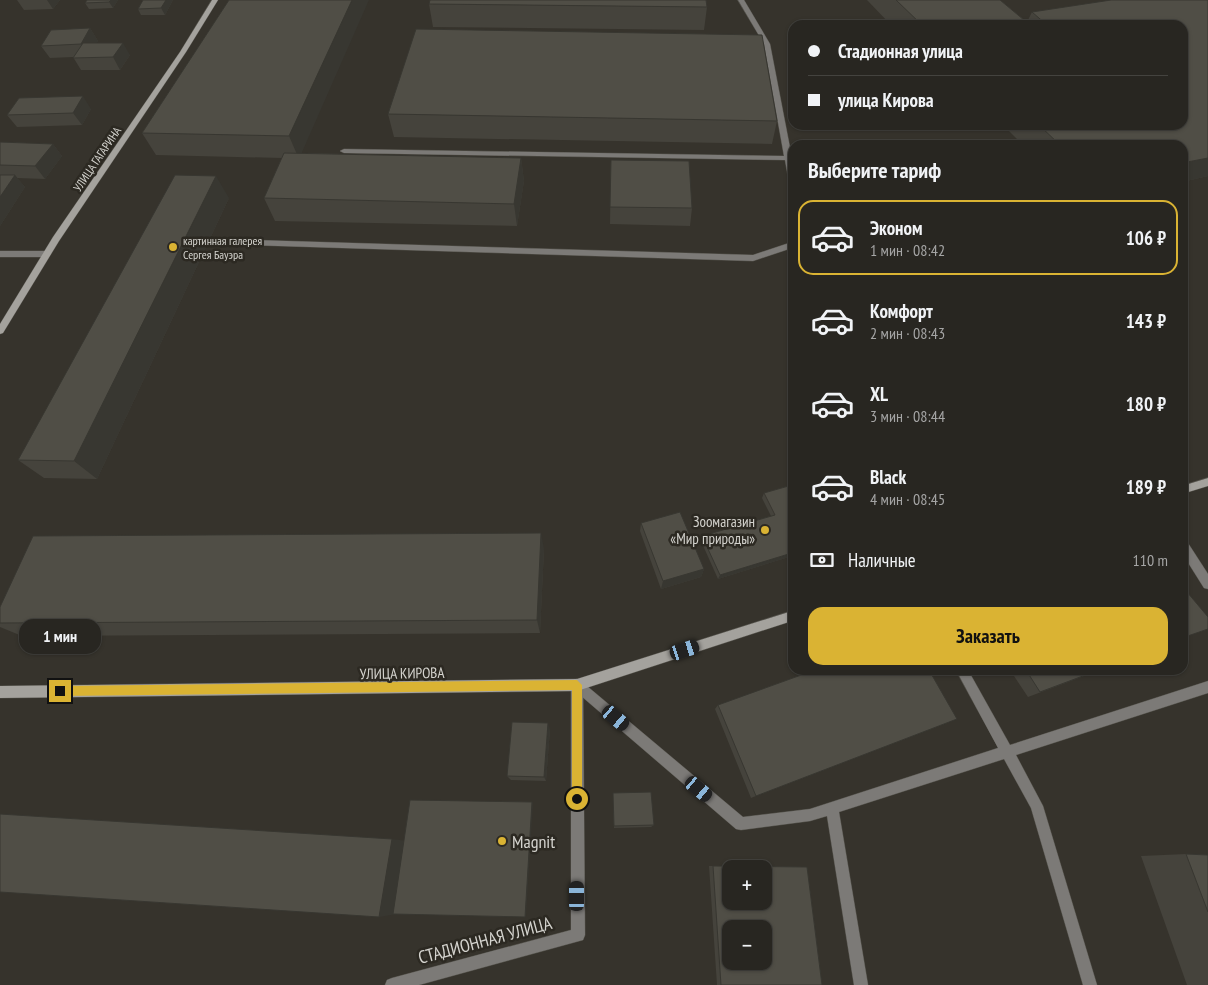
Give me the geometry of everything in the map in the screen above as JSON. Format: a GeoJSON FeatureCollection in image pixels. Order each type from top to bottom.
{"type":"FeatureCollection","features":[{"type":"Feature","properties":{"kind":"main road","name":"УЛИЦА ГАГАРИНА"},"geometry":{"type":"LineString","coordinates":[[0,331],[47,254],[183,52],[215,0]]}},
{"type":"Feature","properties":{"kind":"main road"},"geometry":{"type":"LineString","coordinates":[[1188,488],[1208,482]]}},
{"type":"Feature","properties":{"kind":"main road","name":"УЛИЦА КИРОВА"},"geometry":{"type":"LineString","coordinates":[[0,692],[577,685],[788,617]]}},
{"type":"Feature","properties":{"kind":"street"},"geometry":{"type":"LineString","coordinates":[[741,0],[767,44],[788,153]]}},
{"type":"Feature","properties":{"kind":"street"},"geometry":{"type":"LineString","coordinates":[[344,151],[788,158]]}},
{"type":"Feature","properties":{"kind":"street"},"geometry":{"type":"LineString","coordinates":[[252,243],[753,258],[788,247]]}},
{"type":"Feature","properties":{"kind":"street"},"geometry":{"type":"LineString","coordinates":[[0,254],[47,254]]}},
{"type":"Feature","properties":{"kind":"street"},"geometry":{"type":"LineString","coordinates":[[1188,552],[1208,584]]}},
{"type":"Feature","properties":{"kind":"street"},"geometry":{"type":"LineString","coordinates":[[965,675],[1037,806],[1090,985]]}},
{"type":"Feature","properties":{"kind":"street"},"geometry":{"type":"LineString","coordinates":[[577,685],[741,824],[810,815],[1208,687]]}},
{"type":"Feature","properties":{"kind":"street","name":"СТАДИОННАЯ УЛИЦА"},"geometry":{"type":"LineString","coordinates":[[392,985],[578,935],[577,685]]}},
{"type":"Feature","properties":{"kind":"street"},"geometry":{"type":"LineString","coordinates":[[832,808],[861,985]]}},
{"type":"Feature","properties":{"kind":"building"},"geometry":{"type":"Polygon","coordinates":[[[87,0],[111,0],[109,2],[85,3],[87,0]]]}},
{"type":"Feature","properties":{"kind":"building"},"geometry":{"type":"Polygon","coordinates":[[[143,0],[166,0],[161,8],[138,9],[143,0]]]}},
{"type":"Feature","properties":{"kind":"building"},"geometry":{"type":"Polygon","coordinates":[[[229,0],[352,0],[289,136],[142,133],[229,0]]]}},
{"type":"Feature","properties":{"kind":"building"},"geometry":{"type":"Polygon","coordinates":[[[430,0],[706,0],[707,7],[429,4],[430,0]]]}},
{"type":"Feature","properties":{"kind":"building"},"geometry":{"type":"Polygon","coordinates":[[[896,0],[1000,0],[1024,20],[917,20],[896,0]]]}},
{"type":"Feature","properties":{"kind":"building"},"geometry":{"type":"Polygon","coordinates":[[[1111,0],[1208,0],[1208,158],[1188,162],[1188,140],[1055,140],[1044,130],[1188,130],[1188,20],[1041,20],[1032,12],[1111,0]]]}},
{"type":"Feature","properties":{"kind":"building"},"geometry":{"type":"Polygon","coordinates":[[[90,28],[81,44],[41,46],[51,30],[90,28]]]}},
{"type":"Feature","properties":{"kind":"building"},"geometry":{"type":"Polygon","coordinates":[[[416,29],[762,35],[777,121],[388,114],[416,29]]]}},
{"type":"Feature","properties":{"kind":"building"},"geometry":{"type":"Polygon","coordinates":[[[83,43],[123,43],[113,57],[73,58],[83,43]]]}},
{"type":"Feature","properties":{"kind":"building"},"geometry":{"type":"Polygon","coordinates":[[[83,96],[73,113],[7,115],[19,98],[83,96]]]}},
{"type":"Feature","properties":{"kind":"building"},"geometry":{"type":"Polygon","coordinates":[[[0,142],[53,144],[35,166],[0,165],[0,142]]]}},
{"type":"Feature","properties":{"kind":"building"},"geometry":{"type":"Polygon","coordinates":[[[284,153],[521,158],[514,204],[264,198],[284,153]]]}},
{"type":"Feature","properties":{"kind":"building"},"geometry":{"type":"Polygon","coordinates":[[[611,160],[689,161],[692,208],[610,207],[611,160]]]}},
{"type":"Feature","properties":{"kind":"building"},"geometry":{"type":"Polygon","coordinates":[[[0,175],[15,175],[0,197],[0,175]]]}},
{"type":"Feature","properties":{"kind":"building"},"geometry":{"type":"Polygon","coordinates":[[[175,175],[216,176],[74,461],[18,460],[175,175]]]}},
{"type":"Feature","properties":{"kind":"building","name":"Зоомагазин «Мир природы»"},"geometry":{"type":"Polygon","coordinates":[[[788,486],[788,554],[720,575],[702,536],[775,515],[764,493],[788,486]]]}},
{"type":"Feature","properties":{"kind":"building"},"geometry":{"type":"Polygon","coordinates":[[[680,512],[704,569],[663,581],[641,523],[680,512]]]}},
{"type":"Feature","properties":{"kind":"building"},"geometry":{"type":"Polygon","coordinates":[[[541,533],[537,620],[0,623],[0,607],[33,536],[541,533]]]}},
{"type":"Feature","properties":{"kind":"building"},"geometry":{"type":"Polygon","coordinates":[[[1188,593],[1208,617],[1208,629],[1188,636],[1188,593]]]}},
{"type":"Feature","properties":{"kind":"building"},"geometry":{"type":"Polygon","coordinates":[[[801,675],[932,675],[957,719],[756,796],[718,705],[801,675]]]}},
{"type":"Feature","properties":{"kind":"building"},"geometry":{"type":"Polygon","coordinates":[[[1029,675],[1086,675],[1040,692],[1029,675]]]}},
{"type":"Feature","properties":{"kind":"building"},"geometry":{"type":"Polygon","coordinates":[[[512,722],[548,723],[544,777],[507,776],[512,722]]]}},
{"type":"Feature","properties":{"kind":"building"},"geometry":{"type":"Polygon","coordinates":[[[651,792],[654,825],[614,826],[613,793],[651,792]]]}},
{"type":"Feature","properties":{"kind":"building"},"geometry":{"type":"Polygon","coordinates":[[[410,800],[532,802],[525,917],[393,914],[410,800]]]}},
{"type":"Feature","properties":{"kind":"building"},"geometry":{"type":"Polygon","coordinates":[[[0,814],[392,839],[379,917],[0,892],[0,814]]]}},
{"type":"Feature","properties":{"kind":"building"},"geometry":{"type":"Polygon","coordinates":[[[1186,854],[1208,855],[1208,912],[1186,854]]]}},
{"type":"Feature","properties":{"kind":"building"},"geometry":{"type":"Polygon","coordinates":[[[713,866],[722,866],[722,910],[772,910],[772,867],[807,867],[822,985],[721,985],[713,866]]]}},
{"type":"Feature","properties":{"kind":"place","name":"картинная галерея Сергея Бауэра"},"geometry":{"type":"Point","coordinates":[173,247]}},
{"type":"Feature","properties":{"kind":"place","name":"Зоомагазин «Мир природы»"},"geometry":{"type":"Point","coordinates":[765,530]}},
{"type":"Feature","properties":{"kind":"place","name":"Magnit"},"geometry":{"type":"Point","coordinates":[502,841]}},
{"type":"Feature","properties":{"kind":"route"},"geometry":{"type":"LineString","coordinates":[[60,691],[577,685],[577,799]]}}]}
